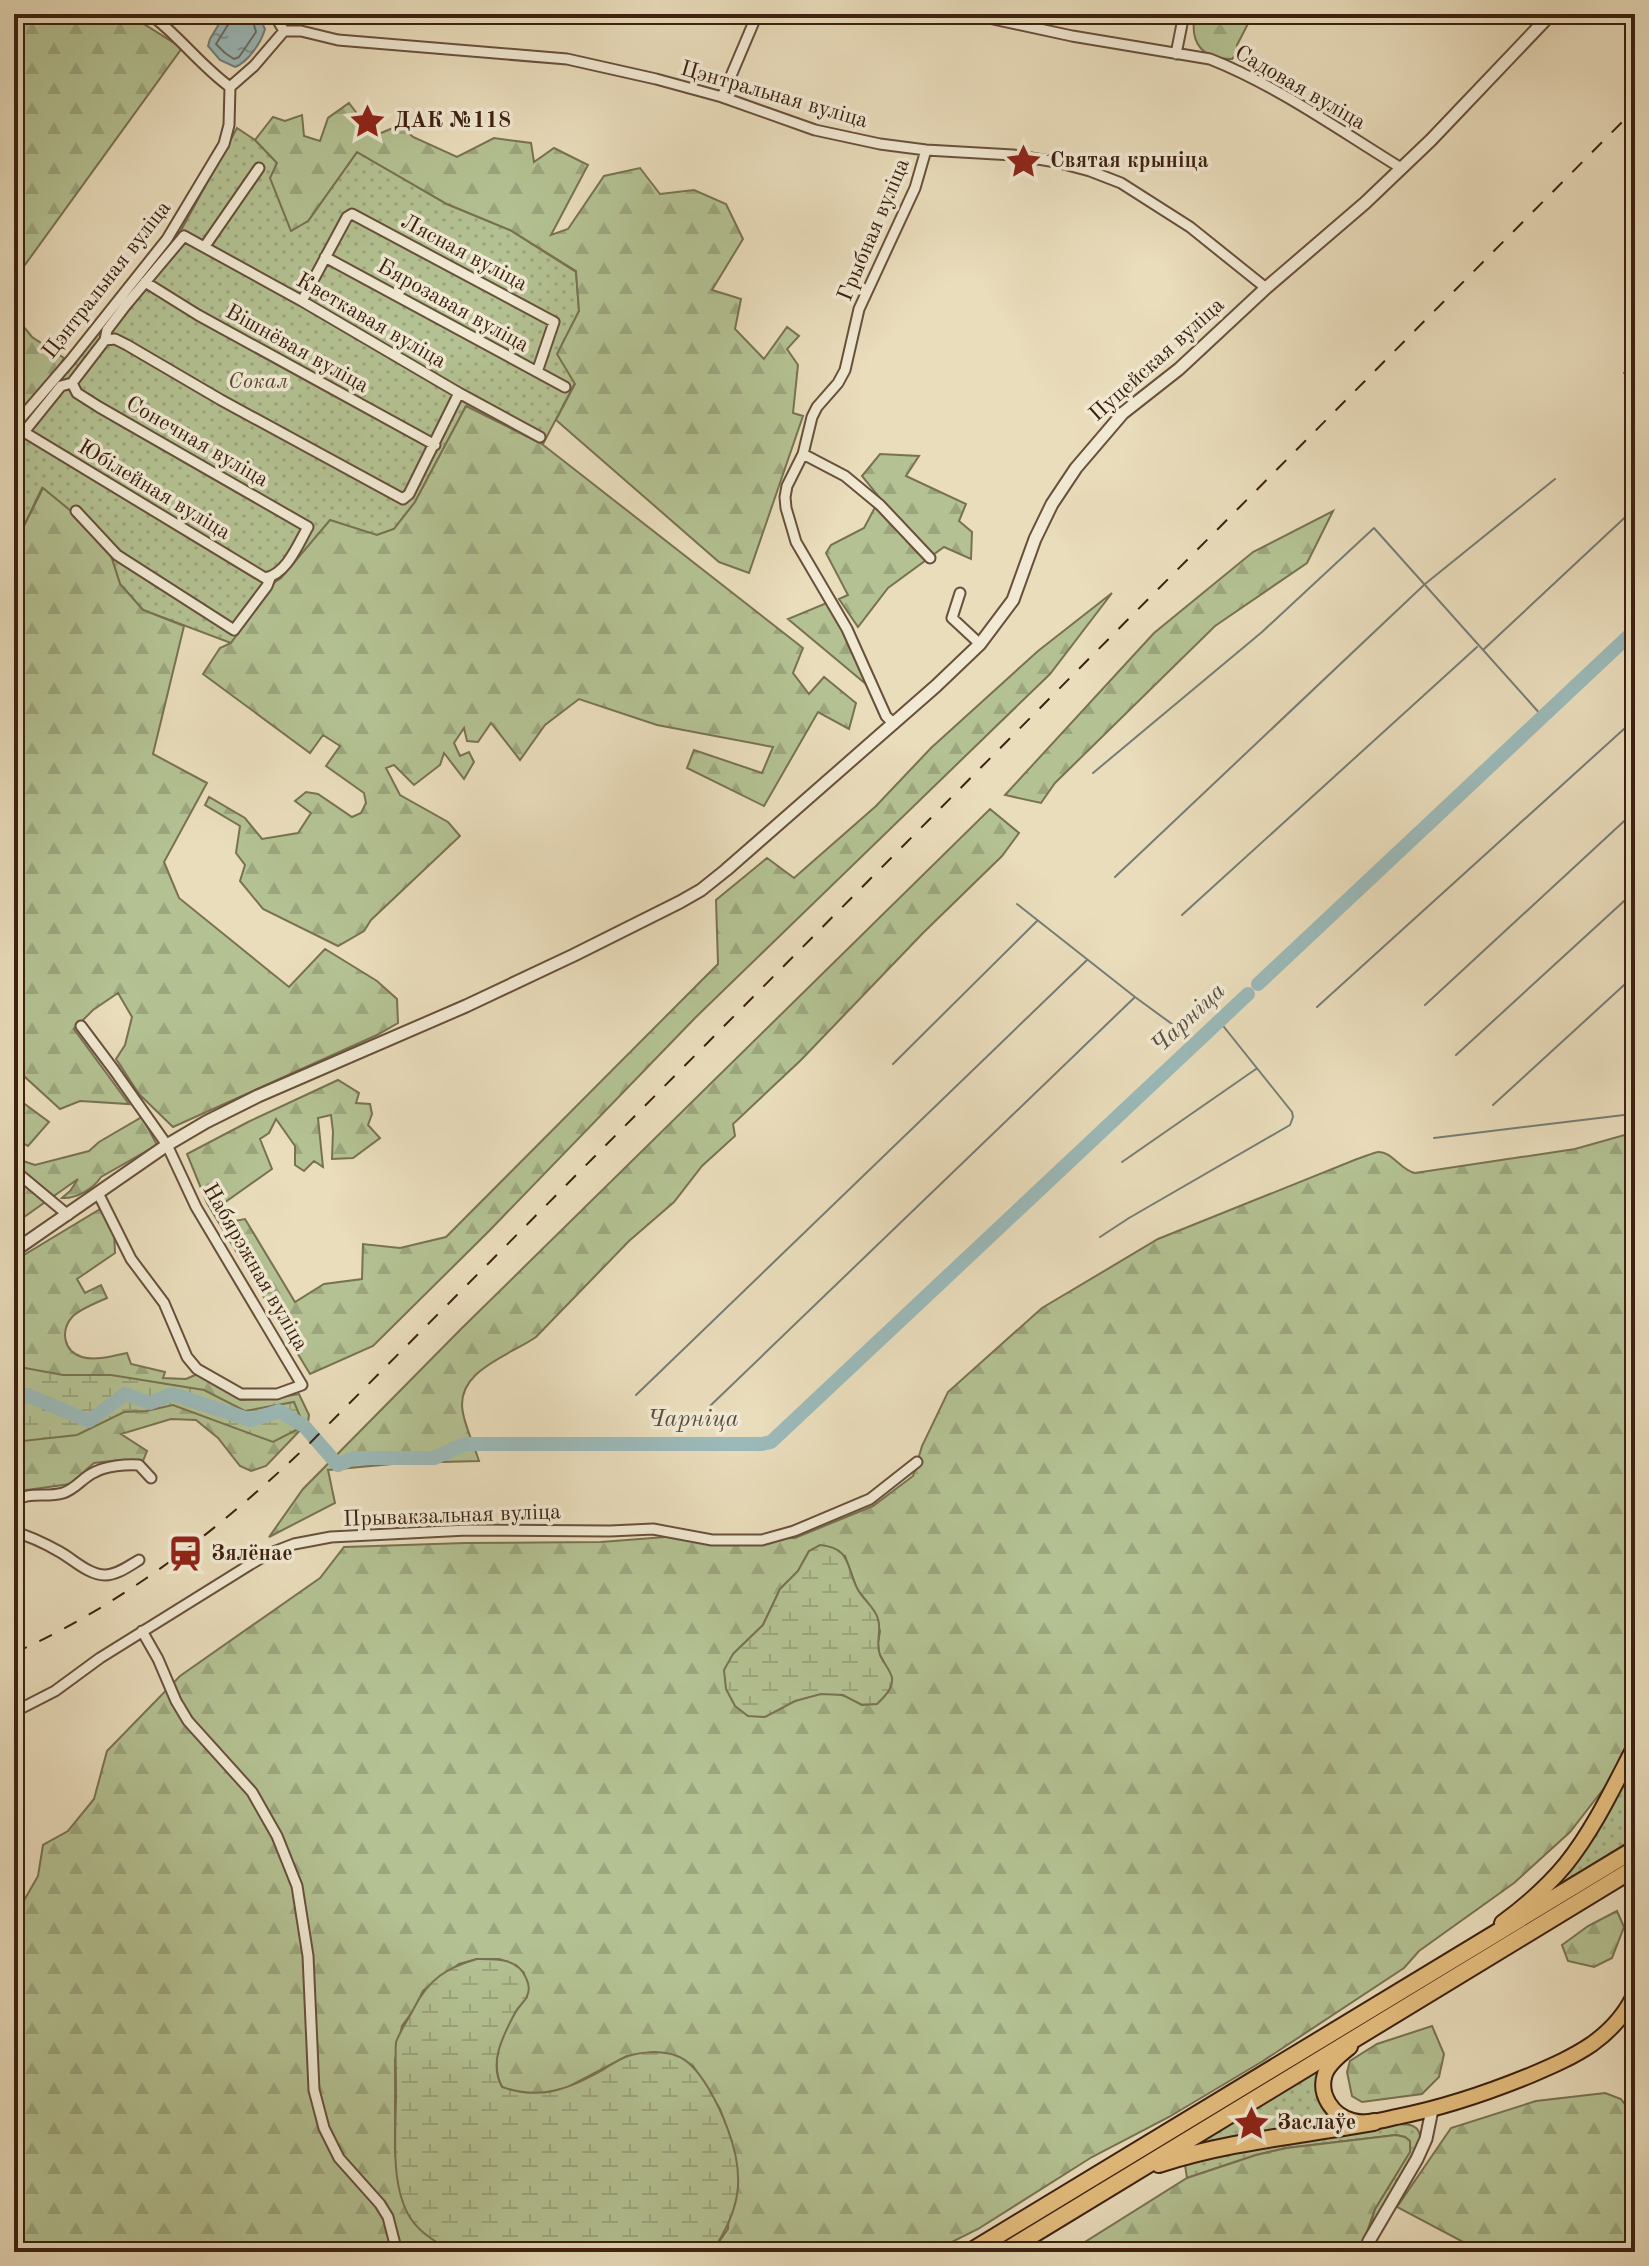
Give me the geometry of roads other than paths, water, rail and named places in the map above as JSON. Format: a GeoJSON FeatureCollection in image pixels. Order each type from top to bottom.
{"type":"FeatureCollection","features":[{"type":"Feature","properties":{"kind":"highway"},"geometry":{"type":"LineString","coordinates":[[970,2252],[1635,1849]]}},
{"type":"Feature","properties":{"kind":"highway"},"geometry":{"type":"LineString","coordinates":[[1004,2252],[1635,1868]]}},
{"type":"Feature","properties":{"kind":"highway"},"geometry":{"type":"LineString","coordinates":[[1135,2172],[1197,2153],[1374,2122]]}},
{"type":"Feature","properties":{"kind":"main road"},"geometry":{"type":"LineString","coordinates":[[1465,1951],[1513,1915],[1568,1862],[1635,1746]]}},
{"type":"Feature","properties":{"kind":"main road"},"geometry":{"type":"LineString","coordinates":[[1367,2033],[1329,2066],[1323,2083],[1330,2106],[1354,2122],[1374,2122],[1432,2110],[1554,2065],[1584,2049],[1616,2023],[1635,1993]]}},
{"type":"Feature","properties":{"kind":"street"},"geometry":{"type":"LineString","coordinates":[[150,14],[230,87],[254,66],[284,31],[274,14]]}},
{"type":"Feature","properties":{"kind":"street"},"geometry":{"type":"LineString","coordinates":[[722,97],[755,14]]}},
{"type":"Feature","properties":{"kind":"street","name":"Садовая вуліца"},"geometry":{"type":"LineString","coordinates":[[970,14],[1072,36],[1210,59],[1300,106],[1401,168]]}},
{"type":"Feature","properties":{"kind":"street"},"geometry":{"type":"LineString","coordinates":[[1176,54],[1184,14]]}},
{"type":"Feature","properties":{"kind":"street","name":"Пуцейская вуліца"},"geometry":{"type":"LineString","coordinates":[[14,1251],[167,1145],[206,1122],[258,1096],[466,1006],[701,890],[894,724],[980,644],[1013,600],[1035,539],[1052,504],[1076,468],[1123,413],[1179,369],[1266,288],[1365,203],[1431,140],[1551,14]]}},
{"type":"Feature","properties":{"kind":"street","name":"Цэнтральная вуліца"},"geometry":{"type":"LineString","coordinates":[[284,31],[301,31],[338,40],[567,59],[722,97],[815,130],[901,148],[1013,155],[1056,162],[1121,183],[1190,227],[1266,288]]}},
{"type":"Feature","properties":{"kind":"street","name":"Цэнтральная вуліца"},"geometry":{"type":"LineString","coordinates":[[14,426],[167,239],[220,152],[229,125],[230,87]]}},
{"type":"Feature","properties":{"kind":"street","name":"Грыбная вуліца"},"geometry":{"type":"LineString","coordinates":[[894,724],[886,716],[847,629],[796,542],[785,497],[787,486],[803,454],[817,407],[845,370],[859,309],[915,188],[926,150]]}},
{"type":"Feature","properties":{"kind":"street"},"geometry":{"type":"LineString","coordinates":[[205,246],[259,168]]}},
{"type":"Feature","properties":{"kind":"street","name":"Лясная вуліца"},"geometry":{"type":"LineString","coordinates":[[325,257],[347,217],[352,214],[554,322],[537,372]]}},
{"type":"Feature","properties":{"kind":"street","name":"Кветкавая вуліца"},"geometry":{"type":"LineString","coordinates":[[145,282],[184,236],[540,437]]}},
{"type":"Feature","properties":{"kind":"street"},"geometry":{"type":"LineString","coordinates":[[302,301],[325,257]]}},
{"type":"Feature","properties":{"kind":"street","name":"Бярозавая вуліца"},"geometry":{"type":"LineString","coordinates":[[325,257],[565,387]]}},
{"type":"Feature","properties":{"kind":"street"},"geometry":{"type":"LineString","coordinates":[[72,383],[105,340],[107,330],[145,282]]}},
{"type":"Feature","properties":{"kind":"street","name":"Вішнёвая вуліца"},"geometry":{"type":"LineString","coordinates":[[145,282],[198,315],[435,445]]}},
{"type":"Feature","properties":{"kind":"street"},"geometry":{"type":"LineString","coordinates":[[105,340],[115,339],[127,345],[403,499],[409,494],[435,445],[459,393]]}},
{"type":"Feature","properties":{"kind":"street"},"geometry":{"type":"LineString","coordinates":[[70,361],[81,370]]}},
{"type":"Feature","properties":{"kind":"street","name":"Юбілейная вуліца"},"geometry":{"type":"LineString","coordinates":[[72,383],[61,386],[24,432],[268,578]]}},
{"type":"Feature","properties":{"kind":"street","name":"Сонечная вуліца"},"geometry":{"type":"LineString","coordinates":[[72,383],[77,393],[99,407],[308,527],[281,571],[268,578]]}},
{"type":"Feature","properties":{"kind":"street"},"geometry":{"type":"LineString","coordinates":[[803,454],[845,476],[880,505],[930,558]]}},
{"type":"Feature","properties":{"kind":"street"},"geometry":{"type":"LineString","coordinates":[[76,511],[117,555],[234,630],[267,586],[268,578]]}},
{"type":"Feature","properties":{"kind":"street"},"geometry":{"type":"LineString","coordinates":[[960,593],[952,618],[980,644]]}},
{"type":"Feature","properties":{"kind":"street","name":"Набярэжная вуліца"},"geometry":{"type":"LineString","coordinates":[[81,1026],[167,1145],[196,1207],[302,1385],[277,1394],[241,1394],[197,1369],[187,1357],[164,1303],[131,1259],[98,1193]]}},
{"type":"Feature","properties":{"kind":"street"},"geometry":{"type":"LineString","coordinates":[[14,1170],[68,1215]]}},
{"type":"Feature","properties":{"kind":"street","name":"Прывакзальная вуліца"},"geometry":{"type":"LineString","coordinates":[[14,1712],[55,1691],[100,1658],[251,1564],[294,1544],[331,1537],[467,1530],[653,1529],[712,1540],[762,1540],[794,1531],[870,1499],[917,1462]]}},
{"type":"Feature","properties":{"kind":"street"},"geometry":{"type":"LineString","coordinates":[[14,1501],[26,1496],[60,1495],[71,1491],[95,1472],[125,1465],[139,1465],[151,1478]]}},
{"type":"Feature","properties":{"kind":"street"},"geometry":{"type":"LineString","coordinates":[[14,1532],[24,1534],[96,1573],[106,1575],[139,1560]]}},
{"type":"Feature","properties":{"kind":"street"},"geometry":{"type":"LineString","coordinates":[[142,1631],[188,1721],[252,1792],[277,1836],[297,1886],[308,1956],[314,2090],[324,2128],[339,2158],[388,2217],[397,2252]]}},
{"type":"Feature","properties":{"kind":"street"},"geometry":{"type":"LineString","coordinates":[[1365,2252],[1417,2159],[1426,2139],[1432,2110]]}},
{"type":"Feature","properties":{"kind":"water"},"geometry":{"type":"Polygon","coordinates":[[[225,14],[258,14],[265,29],[253,51],[235,67],[220,60],[208,46],[225,14]]]}},
{"type":"Feature","properties":{"kind":"waterway"},"geometry":{"type":"LineString","coordinates":[[1624,373],[1635,364]]}},
{"type":"Feature","properties":{"kind":"waterway"},"geometry":{"type":"LineString","coordinates":[[1115,877],[1425,584],[1555,479]]}},
{"type":"Feature","properties":{"kind":"waterway"},"geometry":{"type":"LineString","coordinates":[[1484,649],[1635,508]]}},
{"type":"Feature","properties":{"kind":"waterway"},"geometry":{"type":"LineString","coordinates":[[1093,773],[1262,632],[1374,528],[1542,716]]}},
{"type":"Feature","properties":{"kind":"waterway","name":"Чарніца"},"geometry":{"type":"LineString","coordinates":[[1258,984],[1635,630]]}},
{"type":"Feature","properties":{"kind":"waterway"},"geometry":{"type":"LineString","coordinates":[[1182,915],[1477,647]]}},
{"type":"Feature","properties":{"kind":"waterway"},"geometry":{"type":"LineString","coordinates":[[1317,1007],[1635,719]]}},
{"type":"Feature","properties":{"kind":"waterway"},"geometry":{"type":"LineString","coordinates":[[1425,1005],[1635,811]]}},
{"type":"Feature","properties":{"kind":"waterway"},"geometry":{"type":"LineString","coordinates":[[1456,1055],[1635,891]]}},
{"type":"Feature","properties":{"kind":"waterway"},"geometry":{"type":"LineString","coordinates":[[1017,904],[1198,1043]]}},
{"type":"Feature","properties":{"kind":"waterway"},"geometry":{"type":"LineString","coordinates":[[893,1064],[1037,921]]}},
{"type":"Feature","properties":{"kind":"waterway"},"geometry":{"type":"LineString","coordinates":[[636,1395],[1087,960]]}},
{"type":"Feature","properties":{"kind":"waterway"},"geometry":{"type":"LineString","coordinates":[[1493,1105],[1635,975]]}},
{"type":"Feature","properties":{"kind":"waterway","name":"Чарніца"},"geometry":{"type":"LineString","coordinates":[[14,1406],[27,1395],[89,1421],[125,1394],[150,1403],[172,1394],[251,1420],[279,1411],[304,1426],[338,1465],[354,1458],[434,1458],[465,1444],[771,1442],[1248,994]]}},
{"type":"Feature","properties":{"kind":"waterway"},"geometry":{"type":"LineString","coordinates":[[710,1406],[1135,997]]}},
{"type":"Feature","properties":{"kind":"waterway"},"geometry":{"type":"LineString","coordinates":[[1100,1237],[1290,1125],[1292,1112],[1220,1022]]}},
{"type":"Feature","properties":{"kind":"waterway"},"geometry":{"type":"LineString","coordinates":[[1122,1162],[1256,1069]]}},
{"type":"Feature","properties":{"kind":"waterway"},"geometry":{"type":"LineString","coordinates":[[1434,1138],[1624,1115],[1635,1110]]}},
{"type":"Feature","properties":{"kind":"railway"},"geometry":{"type":"LineString","coordinates":[[14,1653],[95,1611],[171,1561],[242,1504],[310,1443],[1635,109]]}},
{"type":"Feature","properties":{"kind":"place","name":"ДАК №118"},"geometry":{"type":"Point","coordinates":[368,121]}},
{"type":"Feature","properties":{"kind":"place","name":"Святая крыніца"},"geometry":{"type":"Point","coordinates":[1024,161]}},
{"type":"Feature","properties":{"kind":"place","name":"Зялёнае"},"geometry":{"type":"Point","coordinates":[185,1554]}},
{"type":"Feature","properties":{"kind":"place","name":"Заслаўе"},"geometry":{"type":"Point","coordinates":[1251,2123]}},
{"type":"Feature","properties":{"kind":"park label","name":"Сокал"},"geometry":{"type":"Point","coordinates":[258,382]}}]}
